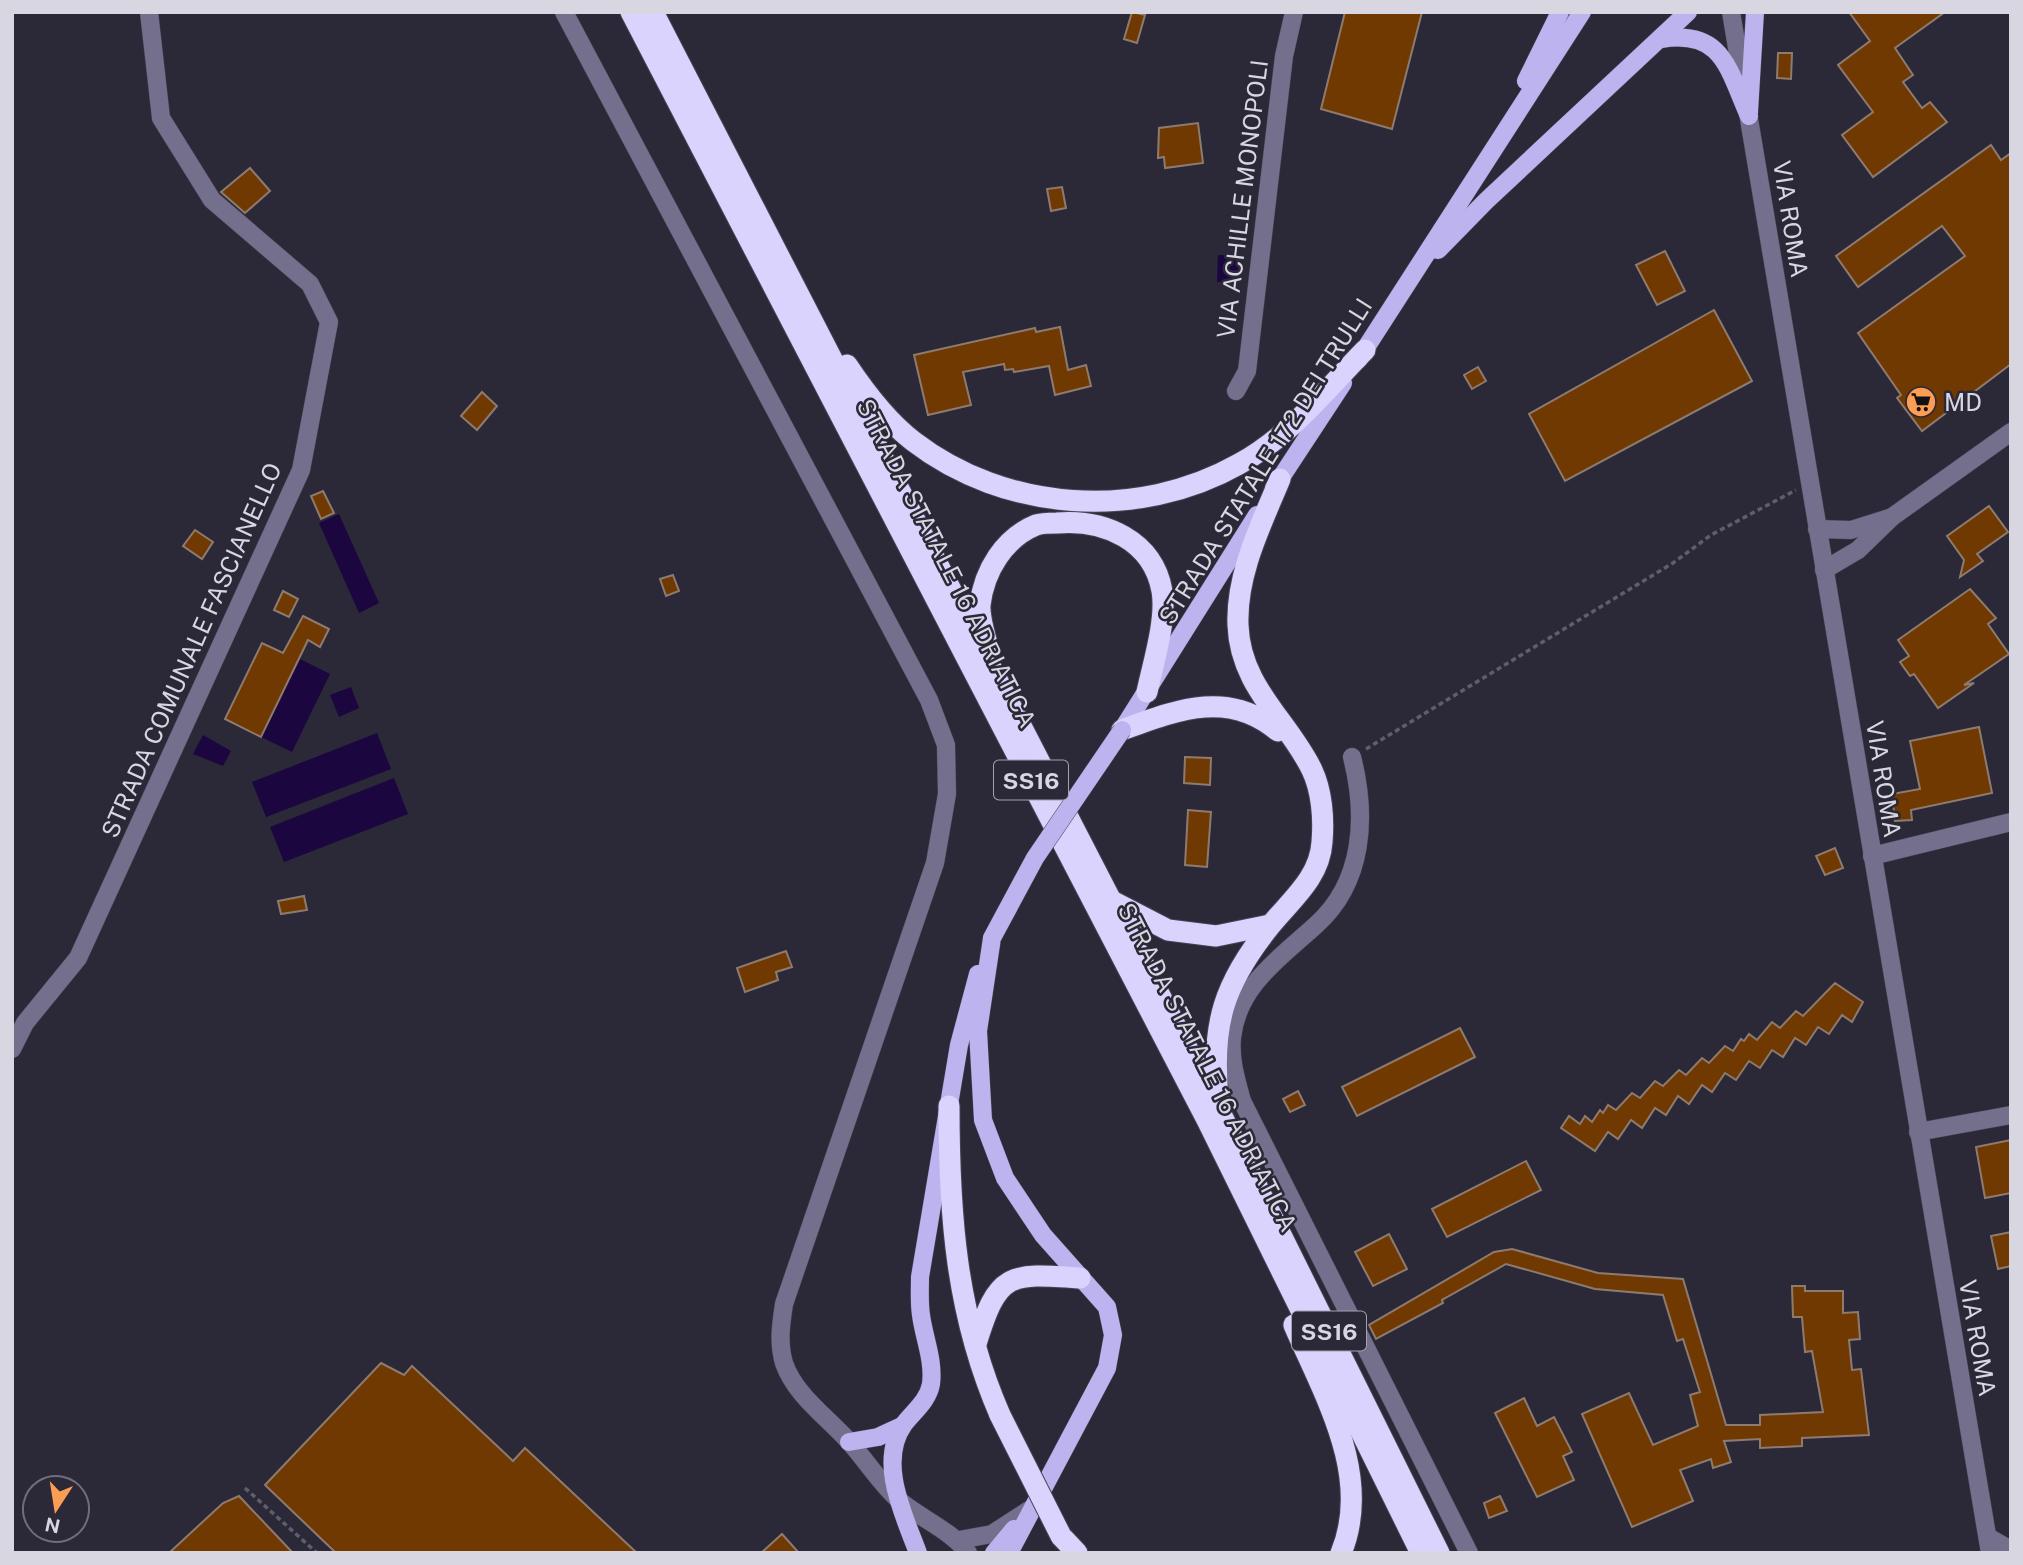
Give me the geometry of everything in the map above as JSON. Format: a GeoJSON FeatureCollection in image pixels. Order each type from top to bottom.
{"type":"FeatureCollection","features":[{"type":"Feature","properties":{"kind":"highway","name":"STRADA STATALE 16 ADRIATICA"},"geometry":{"type":"LineString","coordinates":[[631,12],[1185,1077],[1420,1553]]}},
{"type":"Feature","properties":{"kind":"highway","name":"STRADA STATALE 16 ADRIATICA"},"geometry":{"type":"LineString","coordinates":[[653,12],[1219,1110],[1439,1553]]}},
{"type":"Feature","properties":{"kind":"highway"},"geometry":{"type":"LineString","coordinates":[[789,276],[864,390],[912,441],[967,474],[1023,494],[1082,503],[1142,497],[1176,489],[1240,464],[1289,428],[1365,350]]}},
{"type":"Feature","properties":{"kind":"highway"},"geometry":{"type":"LineString","coordinates":[[1219,1110],[1215,1063],[1217,1030],[1231,980],[1270,925],[1309,880],[1322,845],[1322,807],[1312,770],[1252,682],[1238,626],[1245,566],[1280,479]]}},
{"type":"Feature","properties":{"kind":"highway"},"geometry":{"type":"LineString","coordinates":[[995,680],[980,607],[988,573],[1006,544],[1037,524],[1082,520],[1119,531],[1149,557],[1163,592],[1160,631],[1147,692]]}},
{"type":"Feature","properties":{"kind":"highway"},"geometry":{"type":"LineString","coordinates":[[1122,730],[1178,709],[1227,706],[1261,716],[1294,743]]}},
{"type":"Feature","properties":{"kind":"highway"},"geometry":{"type":"LineString","coordinates":[[1112,901],[1168,930],[1216,936],[1270,925]]}},
{"type":"Feature","properties":{"kind":"highway"},"geometry":{"type":"LineString","coordinates":[[1185,1077],[1328,1405],[1348,1462],[1352,1489],[1348,1536],[1341,1553]]}},
{"type":"Feature","properties":{"kind":"highway"},"geometry":{"type":"LineString","coordinates":[[949,1106],[949,1199],[959,1281],[975,1346],[1000,1415],[1023,1467],[1065,1544],[1077,1553]]}},
{"type":"Feature","properties":{"kind":"highway"},"geometry":{"type":"LineString","coordinates":[[975,1346],[988,1302],[1006,1281],[1033,1275],[1080,1278]]}},
{"type":"Feature","properties":{"kind":"main road"},"geometry":{"type":"LineString","coordinates":[[1483,165],[1560,12]]}},
{"type":"Feature","properties":{"kind":"main road","name":"STRADA STATALE 172 DEI TRULLI"},"geometry":{"type":"LineString","coordinates":[[992,938],[1035,858],[1147,692],[1280,479],[1582,12]]}},
{"type":"Feature","properties":{"kind":"main road"},"geometry":{"type":"LineString","coordinates":[[1411,278],[1486,201],[1688,12]]}},
{"type":"Feature","properties":{"kind":"main road"},"geometry":{"type":"LineString","coordinates":[[1749,116],[1755,12]]}},
{"type":"Feature","properties":{"kind":"main road"},"geometry":{"type":"LineString","coordinates":[[1661,38],[1685,35],[1705,40],[1722,55],[1749,116]]}},
{"type":"Feature","properties":{"kind":"main road"},"geometry":{"type":"LineString","coordinates":[[849,1442],[878,1437],[902,1426],[924,1402],[931,1386],[932,1364],[921,1314],[920,1277],[949,1106],[973,988],[992,938]]}},
{"type":"Feature","properties":{"kind":"main road"},"geometry":{"type":"LineString","coordinates":[[992,938],[978,1031],[978,1074],[984,1120],[1005,1178],[1043,1235],[1107,1307],[1113,1335],[1107,1368],[1029,1510],[1009,1553]]}},
{"type":"Feature","properties":{"kind":"main road"},"geometry":{"type":"LineString","coordinates":[[902,1426],[891,1461],[898,1499],[918,1553]]}},
{"type":"Feature","properties":{"kind":"main road"},"geometry":{"type":"LineString","coordinates":[[994,1553],[1029,1510]]}},
{"type":"Feature","properties":{"kind":"street","name":"STRADA COMUNALE FASCIANELLO"},"geometry":{"type":"LineString","coordinates":[[12,1049],[25,1023],[78,958],[301,470],[329,322],[310,284],[212,200],[161,118],[149,12]]}},
{"type":"Feature","properties":{"kind":"street"},"geometry":{"type":"LineString","coordinates":[[564,12],[929,700],[946,745],[947,794],[935,863],[784,1304],[780,1333],[784,1363],[795,1385],[898,1499],[963,1546],[992,1534],[1029,1510]]}},
{"type":"Feature","properties":{"kind":"street","name":"VIA ACHILLE MONOPOLI"},"geometry":{"type":"LineString","coordinates":[[1236,391],[1247,371],[1284,56],[1294,12]]}},
{"type":"Feature","properties":{"kind":"street","name":"VIA ROMA"},"geometry":{"type":"LineString","coordinates":[[1731,12],[1989,1545]]}},
{"type":"Feature","properties":{"kind":"street"},"geometry":{"type":"LineString","coordinates":[[1824,569],[1858,550],[1892,517],[2011,432]]}},
{"type":"Feature","properties":{"kind":"street"},"geometry":{"type":"LineString","coordinates":[[1817,529],[1851,530],[1892,517]]}},
{"type":"Feature","properties":{"kind":"street"},"geometry":{"type":"LineString","coordinates":[[1352,757],[1362,815],[1357,857],[1343,889],[1318,923],[1281,952],[1257,978],[1232,1035],[1232,1063],[1242,1101],[1469,1553]]}},
{"type":"Feature","properties":{"kind":"street"},"geometry":{"type":"LineString","coordinates":[[1872,856],[2011,821]]}},
{"type":"Feature","properties":{"kind":"street"},"geometry":{"type":"LineString","coordinates":[[1918,1132],[2011,1115]]}},
{"type":"Feature","properties":{"kind":"street"},"geometry":{"type":"LineString","coordinates":[[1989,1545],[2011,1550]]}},
{"type":"Feature","properties":{"kind":"path"},"geometry":{"type":"LineString","coordinates":[[1352,757],[1673,563],[1720,529],[1777,497],[1809,485]]}},
{"type":"Feature","properties":{"kind":"path"},"geometry":{"type":"LineString","coordinates":[[245,1488],[317,1553]]}},
{"type":"Feature","properties":{"kind":"shaded area"},"geometry":{"type":"Polygon","coordinates":[[[1218,255],[1238,255],[1238,282],[1217,282],[1218,255]]]}},
{"type":"Feature","properties":{"kind":"shaded area"},"geometry":{"type":"Polygon","coordinates":[[[339,514],[379,603],[359,613],[319,523],[339,514]]]}},
{"type":"Feature","properties":{"kind":"shaded area"},"geometry":{"type":"Polygon","coordinates":[[[300,659],[330,674],[292,752],[261,737],[300,659]]]}},
{"type":"Feature","properties":{"kind":"shaded area"},"geometry":{"type":"Polygon","coordinates":[[[351,687],[359,708],[339,717],[330,695],[351,687]]]}},
{"type":"Feature","properties":{"kind":"shaded area"},"geometry":{"type":"Polygon","coordinates":[[[377,733],[391,769],[266,817],[252,782],[377,733]]]}},
{"type":"Feature","properties":{"kind":"shaded area"},"geometry":{"type":"Polygon","coordinates":[[[203,735],[231,751],[223,766],[193,754],[203,735]]]}},
{"type":"Feature","properties":{"kind":"shaded area"},"geometry":{"type":"Polygon","coordinates":[[[394,778],[408,814],[284,862],[270,827],[394,778]]]}},
{"type":"Feature","properties":{"kind":"building"},"geometry":{"type":"Polygon","coordinates":[[[1132,12],[1145,15],[1137,43],[1124,39],[1132,12]]]}},
{"type":"Feature","properties":{"kind":"building"},"geometry":{"type":"Polygon","coordinates":[[[1345,12],[1422,12],[1392,129],[1321,109],[1345,12]]]}},
{"type":"Feature","properties":{"kind":"building"},"geometry":{"type":"Polygon","coordinates":[[[1849,12],[1945,12],[1895,48],[1913,75],[1903,82],[1922,108],[1930,102],[1947,122],[1873,177],[1842,135],[1873,112],[1838,65],[1870,41],[1849,12]]]}},
{"type":"Feature","properties":{"kind":"building"},"geometry":{"type":"Polygon","coordinates":[[[1778,53],[1792,53],[1791,79],[1777,78],[1778,53]]]}},
{"type":"Feature","properties":{"kind":"building"},"geometry":{"type":"Polygon","coordinates":[[[1198,123],[1203,163],[1165,168],[1164,157],[1158,158],[1159,128],[1198,123]]]}},
{"type":"Feature","properties":{"kind":"building"},"geometry":{"type":"Polygon","coordinates":[[[1991,145],[2001,160],[2011,153],[2011,364],[1922,431],[1897,398],[1901,395],[1858,333],[1965,256],[1942,226],[1858,287],[1836,256],[1991,145]]]}},
{"type":"Feature","properties":{"kind":"building"},"geometry":{"type":"Polygon","coordinates":[[[250,168],[270,191],[245,213],[221,192],[250,168]]]}},
{"type":"Feature","properties":{"kind":"building"},"geometry":{"type":"Polygon","coordinates":[[[1062,187],[1066,208],[1051,211],[1047,189],[1062,187]]]}},
{"type":"Feature","properties":{"kind":"building"},"geometry":{"type":"Polygon","coordinates":[[[1665,251],[1685,291],[1657,305],[1636,265],[1665,251]]]}},
{"type":"Feature","properties":{"kind":"building"},"geometry":{"type":"Polygon","coordinates":[[[1714,310],[1752,381],[1565,481],[1529,414],[1714,310]]]}},
{"type":"Feature","properties":{"kind":"building"},"geometry":{"type":"Polygon","coordinates":[[[1060,327],[1068,370],[1086,365],[1091,386],[1055,395],[1049,366],[1014,372],[1013,369],[1005,370],[1004,364],[963,372],[971,405],[928,415],[914,355],[1035,328],[1036,332],[1060,327]]]}},
{"type":"Feature","properties":{"kind":"building"},"geometry":{"type":"Polygon","coordinates":[[[1478,367],[1486,381],[1472,389],[1464,375],[1478,367]]]}},
{"type":"Feature","properties":{"kind":"building"},"geometry":{"type":"Polygon","coordinates":[[[482,392],[497,406],[477,430],[461,416],[482,392]]]}},
{"type":"Feature","properties":{"kind":"building"},"geometry":{"type":"Polygon","coordinates":[[[323,491],[334,513],[321,519],[311,496],[323,491]]]}},
{"type":"Feature","properties":{"kind":"building"},"geometry":{"type":"Polygon","coordinates":[[[1989,506],[2008,532],[1977,554],[1983,561],[1960,577],[1964,560],[1947,536],[1989,506]]]}},
{"type":"Feature","properties":{"kind":"building"},"geometry":{"type":"Polygon","coordinates":[[[195,530],[213,542],[202,559],[183,546],[195,530]]]}},
{"type":"Feature","properties":{"kind":"building"},"geometry":{"type":"Polygon","coordinates":[[[673,575],[679,591],[666,596],[660,579],[673,575]]]}},
{"type":"Feature","properties":{"kind":"building"},"geometry":{"type":"Polygon","coordinates":[[[1970,589],[1996,618],[1988,624],[2009,654],[1964,685],[1974,683],[1938,708],[1914,674],[1910,676],[1900,662],[1909,656],[1898,640],[1970,589]]]}},
{"type":"Feature","properties":{"kind":"building"},"geometry":{"type":"Polygon","coordinates":[[[283,591],[298,599],[289,617],[274,610],[283,591]]]}},
{"type":"Feature","properties":{"kind":"building"},"geometry":{"type":"Polygon","coordinates":[[[303,616],[329,629],[320,647],[308,640],[261,737],[225,719],[262,643],[283,653],[303,616]]]}},
{"type":"Feature","properties":{"kind":"building"},"geometry":{"type":"Polygon","coordinates":[[[1979,727],[1992,793],[1911,810],[1912,820],[1895,821],[1892,794],[1920,789],[1910,741],[1979,727]]]}},
{"type":"Feature","properties":{"kind":"building"},"geometry":{"type":"Polygon","coordinates":[[[1185,757],[1211,758],[1210,785],[1184,783],[1185,757]]]}},
{"type":"Feature","properties":{"kind":"building"},"geometry":{"type":"Polygon","coordinates":[[[1188,810],[1211,812],[1207,867],[1185,865],[1188,810]]]}},
{"type":"Feature","properties":{"kind":"building"},"geometry":{"type":"Polygon","coordinates":[[[1835,848],[1843,868],[1825,875],[1816,856],[1835,848]]]}},
{"type":"Feature","properties":{"kind":"building"},"geometry":{"type":"Polygon","coordinates":[[[304,896],[307,910],[281,914],[278,901],[304,896]]]}},
{"type":"Feature","properties":{"kind":"building"},"geometry":{"type":"Polygon","coordinates":[[[786,951],[792,967],[776,972],[778,980],[745,992],[737,968],[786,951]]]}},
{"type":"Feature","properties":{"kind":"building"},"geometry":{"type":"Polygon","coordinates":[[[1835,983],[1863,1002],[1852,1022],[1842,1015],[1829,1034],[1818,1027],[1806,1045],[1795,1038],[1783,1057],[1772,1050],[1760,1068],[1749,1061],[1736,1080],[1725,1073],[1712,1092],[1702,1085],[1689,1104],[1678,1096],[1666,1115],[1655,1108],[1642,1128],[1631,1120],[1618,1139],[1608,1132],[1595,1151],[1561,1128],[1569,1116],[1580,1124],[1585,1116],[1592,1122],[1600,1110],[1603,1113],[1608,1105],[1616,1110],[1632,1093],[1640,1098],[1655,1081],[1663,1086],[1679,1070],[1686,1075],[1702,1058],[1709,1063],[1725,1046],[1733,1051],[1741,1039],[1744,1041],[1749,1034],[1757,1040],[1772,1022],[1780,1028],[1796,1011],[1803,1016],[1835,983]]]}},
{"type":"Feature","properties":{"kind":"building"},"geometry":{"type":"Polygon","coordinates":[[[1460,1028],[1475,1057],[1357,1116],[1342,1087],[1460,1028]]]}},
{"type":"Feature","properties":{"kind":"building"},"geometry":{"type":"Polygon","coordinates":[[[1298,1091],[1305,1105],[1290,1112],[1283,1099],[1298,1091]]]}},
{"type":"Feature","properties":{"kind":"building"},"geometry":{"type":"Polygon","coordinates":[[[2011,1140],[2011,1193],[1985,1198],[1976,1147],[2011,1140]]]}},
{"type":"Feature","properties":{"kind":"building"},"geometry":{"type":"Polygon","coordinates":[[[1526,1161],[1541,1190],[1447,1237],[1432,1209],[1526,1161]]]}},
{"type":"Feature","properties":{"kind":"building"},"geometry":{"type":"Polygon","coordinates":[[[2011,1232],[2011,1266],[1998,1269],[1991,1236],[2011,1232]]]}},
{"type":"Feature","properties":{"kind":"building"},"geometry":{"type":"Polygon","coordinates":[[[1389,1234],[1407,1269],[1373,1286],[1355,1252],[1389,1234]]]}},
{"type":"Feature","properties":{"kind":"building"},"geometry":{"type":"Polygon","coordinates":[[[1512,1249],[1598,1273],[1683,1279],[1726,1425],[1760,1425],[1760,1415],[1823,1412],[1812,1351],[1805,1352],[1802,1317],[1793,1317],[1792,1286],[1805,1286],[1805,1291],[1843,1291],[1843,1313],[1858,1312],[1860,1339],[1849,1340],[1852,1370],[1861,1369],[1869,1435],[1802,1438],[1802,1446],[1760,1448],[1760,1439],[1724,1441],[1731,1462],[1713,1468],[1711,1459],[1680,1470],[1693,1501],[1632,1527],[1582,1414],[1629,1393],[1653,1445],[1698,1426],[1690,1395],[1700,1392],[1683,1339],[1677,1341],[1663,1295],[1595,1289],[1506,1264],[1442,1300],[1443,1303],[1376,1339],[1369,1325],[1494,1252],[1512,1249]]]}},
{"type":"Feature","properties":{"kind":"building"},"geometry":{"type":"Polygon","coordinates":[[[381,1363],[404,1375],[412,1366],[513,1461],[525,1448],[637,1553],[336,1553],[265,1485],[381,1363]]]}},
{"type":"Feature","properties":{"kind":"building"},"geometry":{"type":"Polygon","coordinates":[[[1524,1398],[1537,1426],[1554,1417],[1572,1452],[1563,1456],[1574,1480],[1537,1497],[1495,1413],[1524,1398]]]}},
{"type":"Feature","properties":{"kind":"building"},"geometry":{"type":"Polygon","coordinates":[[[239,1496],[293,1553],[169,1553],[223,1503],[239,1496]]]}},
{"type":"Feature","properties":{"kind":"building"},"geometry":{"type":"Polygon","coordinates":[[[1500,1496],[1507,1511],[1489,1518],[1484,1503],[1500,1496]]]}},
{"type":"Feature","properties":{"kind":"building"},"geometry":{"type":"Polygon","coordinates":[[[782,1534],[799,1553],[761,1553],[782,1534]]]}},
{"type":"Feature","properties":{"kind":"place","name":"MD"},"geometry":{"type":"Point","coordinates":[1921,402]}}]}
